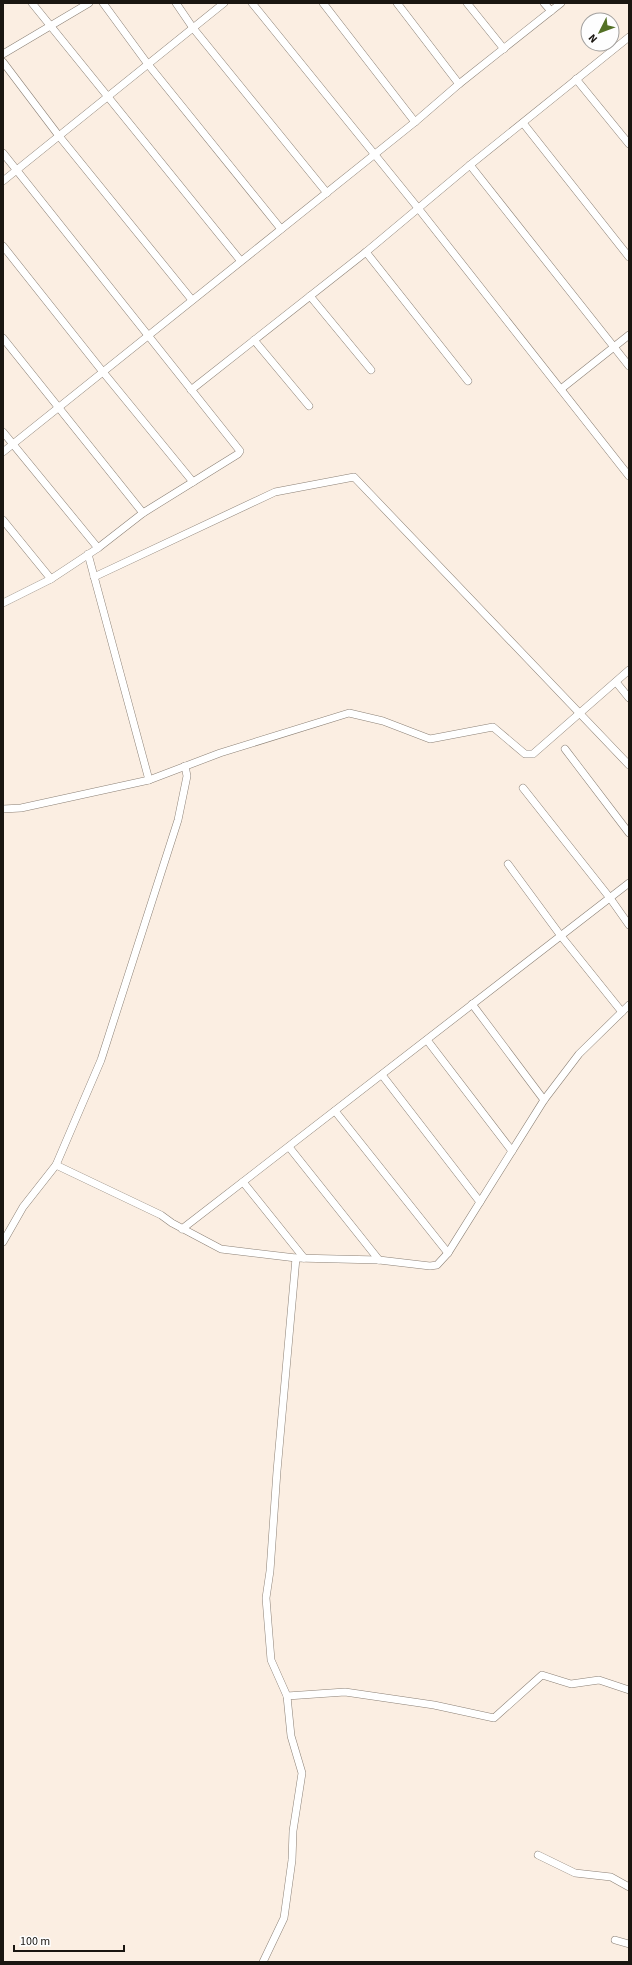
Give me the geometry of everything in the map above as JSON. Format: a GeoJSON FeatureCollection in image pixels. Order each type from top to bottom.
{"type":"FeatureCollection","features":[{"type":"Feature","properties":{"kind":"street"},"geometry":{"type":"LineString","coordinates":[[32,3],[240,260]]}},
{"type":"Feature","properties":{"kind":"street"},"geometry":{"type":"LineString","coordinates":[[3,54],[89,3]]}},
{"type":"Feature","properties":{"kind":"street"},"geometry":{"type":"LineString","coordinates":[[103,3],[147,63],[281,229]]}},
{"type":"Feature","properties":{"kind":"street"},"geometry":{"type":"LineString","coordinates":[[176,3],[193,28],[326,192]]}},
{"type":"Feature","properties":{"kind":"street"},"geometry":{"type":"LineString","coordinates":[[3,180],[147,63],[224,3]]}},
{"type":"Feature","properties":{"kind":"street"},"geometry":{"type":"LineString","coordinates":[[252,3],[418,208],[629,476]]}},
{"type":"Feature","properties":{"kind":"street"},"geometry":{"type":"LineString","coordinates":[[323,3],[416,122]]}},
{"type":"Feature","properties":{"kind":"street"},"geometry":{"type":"LineString","coordinates":[[397,3],[459,84]]}},
{"type":"Feature","properties":{"kind":"street"},"geometry":{"type":"LineString","coordinates":[[467,3],[504,49]]}},
{"type":"Feature","properties":{"kind":"street"},"geometry":{"type":"LineString","coordinates":[[544,3],[550,11]]}},
{"type":"Feature","properties":{"kind":"street"},"geometry":{"type":"LineString","coordinates":[[3,452],[240,260],[416,122],[459,84],[561,3]]}},
{"type":"Feature","properties":{"kind":"street"},"geometry":{"type":"LineString","coordinates":[[191,390],[366,252],[470,165],[629,37]]}},
{"type":"Feature","properties":{"kind":"street"},"geometry":{"type":"LineString","coordinates":[[3,62],[59,136],[192,300]]}},
{"type":"Feature","properties":{"kind":"street"},"geometry":{"type":"LineString","coordinates":[[576,79],[629,144]]}},
{"type":"Feature","properties":{"kind":"street"},"geometry":{"type":"LineString","coordinates":[[523,123],[629,257]]}},
{"type":"Feature","properties":{"kind":"street"},"geometry":{"type":"LineString","coordinates":[[3,153],[147,336],[240,451],[238,454],[143,513],[98,548],[51,579],[3,603]]}},
{"type":"Feature","properties":{"kind":"street"},"geometry":{"type":"LineString","coordinates":[[470,165],[629,366]]}},
{"type":"Feature","properties":{"kind":"street"},"geometry":{"type":"LineString","coordinates":[[3,246],[102,372],[193,482]]}},
{"type":"Feature","properties":{"kind":"street"},"geometry":{"type":"LineString","coordinates":[[366,252],[468,381]]}},
{"type":"Feature","properties":{"kind":"street"},"geometry":{"type":"LineString","coordinates":[[310,296],[371,370]]}},
{"type":"Feature","properties":{"kind":"street"},"geometry":{"type":"LineString","coordinates":[[561,389],[629,335]]}},
{"type":"Feature","properties":{"kind":"street"},"geometry":{"type":"LineString","coordinates":[[3,338],[143,513]]}},
{"type":"Feature","properties":{"kind":"street"},"geometry":{"type":"LineString","coordinates":[[254,340],[309,406]]}},
{"type":"Feature","properties":{"kind":"street"},"geometry":{"type":"LineString","coordinates":[[3,432],[98,548]]}},
{"type":"Feature","properties":{"kind":"street"},"geometry":{"type":"LineString","coordinates":[[94,577],[275,492],[354,477],[629,765]]}},
{"type":"Feature","properties":{"kind":"street"},"geometry":{"type":"LineString","coordinates":[[3,520],[51,579]]}},
{"type":"Feature","properties":{"kind":"street"},"geometry":{"type":"LineString","coordinates":[[88,554],[149,780]]}},
{"type":"Feature","properties":{"kind":"street"},"geometry":{"type":"LineString","coordinates":[[3,809],[21,808],[149,780],[220,753],[349,713],[383,721],[430,739],[493,727],[525,754],[533,754],[578,713],[629,670]]}},
{"type":"Feature","properties":{"kind":"street"},"geometry":{"type":"LineString","coordinates":[[616,682],[629,698]]}},
{"type":"Feature","properties":{"kind":"street"},"geometry":{"type":"LineString","coordinates":[[565,749],[629,833]]}},
{"type":"Feature","properties":{"kind":"street"},"geometry":{"type":"LineString","coordinates":[[3,1242],[23,1207],[56,1165],[101,1060],[178,820],[187,776],[185,766]]}},
{"type":"Feature","properties":{"kind":"street"},"geometry":{"type":"LineString","coordinates":[[523,788],[610,898],[629,925]]}},
{"type":"Feature","properties":{"kind":"street"},"geometry":{"type":"LineString","coordinates":[[508,864],[561,936],[622,1012]]}},
{"type":"Feature","properties":{"kind":"street"},"geometry":{"type":"LineString","coordinates":[[182,1229],[629,883]]}},
{"type":"Feature","properties":{"kind":"street"},"geometry":{"type":"LineString","coordinates":[[472,1004],[544,1100]]}},
{"type":"Feature","properties":{"kind":"street"},"geometry":{"type":"LineString","coordinates":[[56,1165],[161,1215],[182,1229],[197,1235],[221,1249],[296,1258],[378,1260],[430,1266],[437,1265],[448,1253],[544,1100],[579,1054],[629,1005]]}},
{"type":"Feature","properties":{"kind":"street"},"geometry":{"type":"LineString","coordinates":[[427,1040],[512,1151]]}},
{"type":"Feature","properties":{"kind":"street"},"geometry":{"type":"LineString","coordinates":[[382,1075],[480,1202]]}},
{"type":"Feature","properties":{"kind":"street"},"geometry":{"type":"LineString","coordinates":[[335,1111],[448,1253]]}},
{"type":"Feature","properties":{"kind":"street"},"geometry":{"type":"LineString","coordinates":[[289,1147],[378,1260]]}},
{"type":"Feature","properties":{"kind":"street"},"geometry":{"type":"LineString","coordinates":[[243,1182],[304,1258]]}},
{"type":"Feature","properties":{"kind":"street"},"geometry":{"type":"LineString","coordinates":[[263,1962],[284,1918],[292,1860],[293,1831],[302,1773],[291,1736],[287,1696],[271,1660],[266,1598],[270,1571],[277,1471],[296,1258]]}},
{"type":"Feature","properties":{"kind":"street"},"geometry":{"type":"LineString","coordinates":[[287,1696],[345,1692],[434,1705],[494,1718],[542,1675],[571,1684],[599,1680],[629,1690]]}},
{"type":"Feature","properties":{"kind":"street"},"geometry":{"type":"LineString","coordinates":[[538,1855],[575,1873],[611,1877],[629,1887]]}},
{"type":"Feature","properties":{"kind":"street"},"geometry":{"type":"LineString","coordinates":[[614,1940],[629,1944]]}}]}
